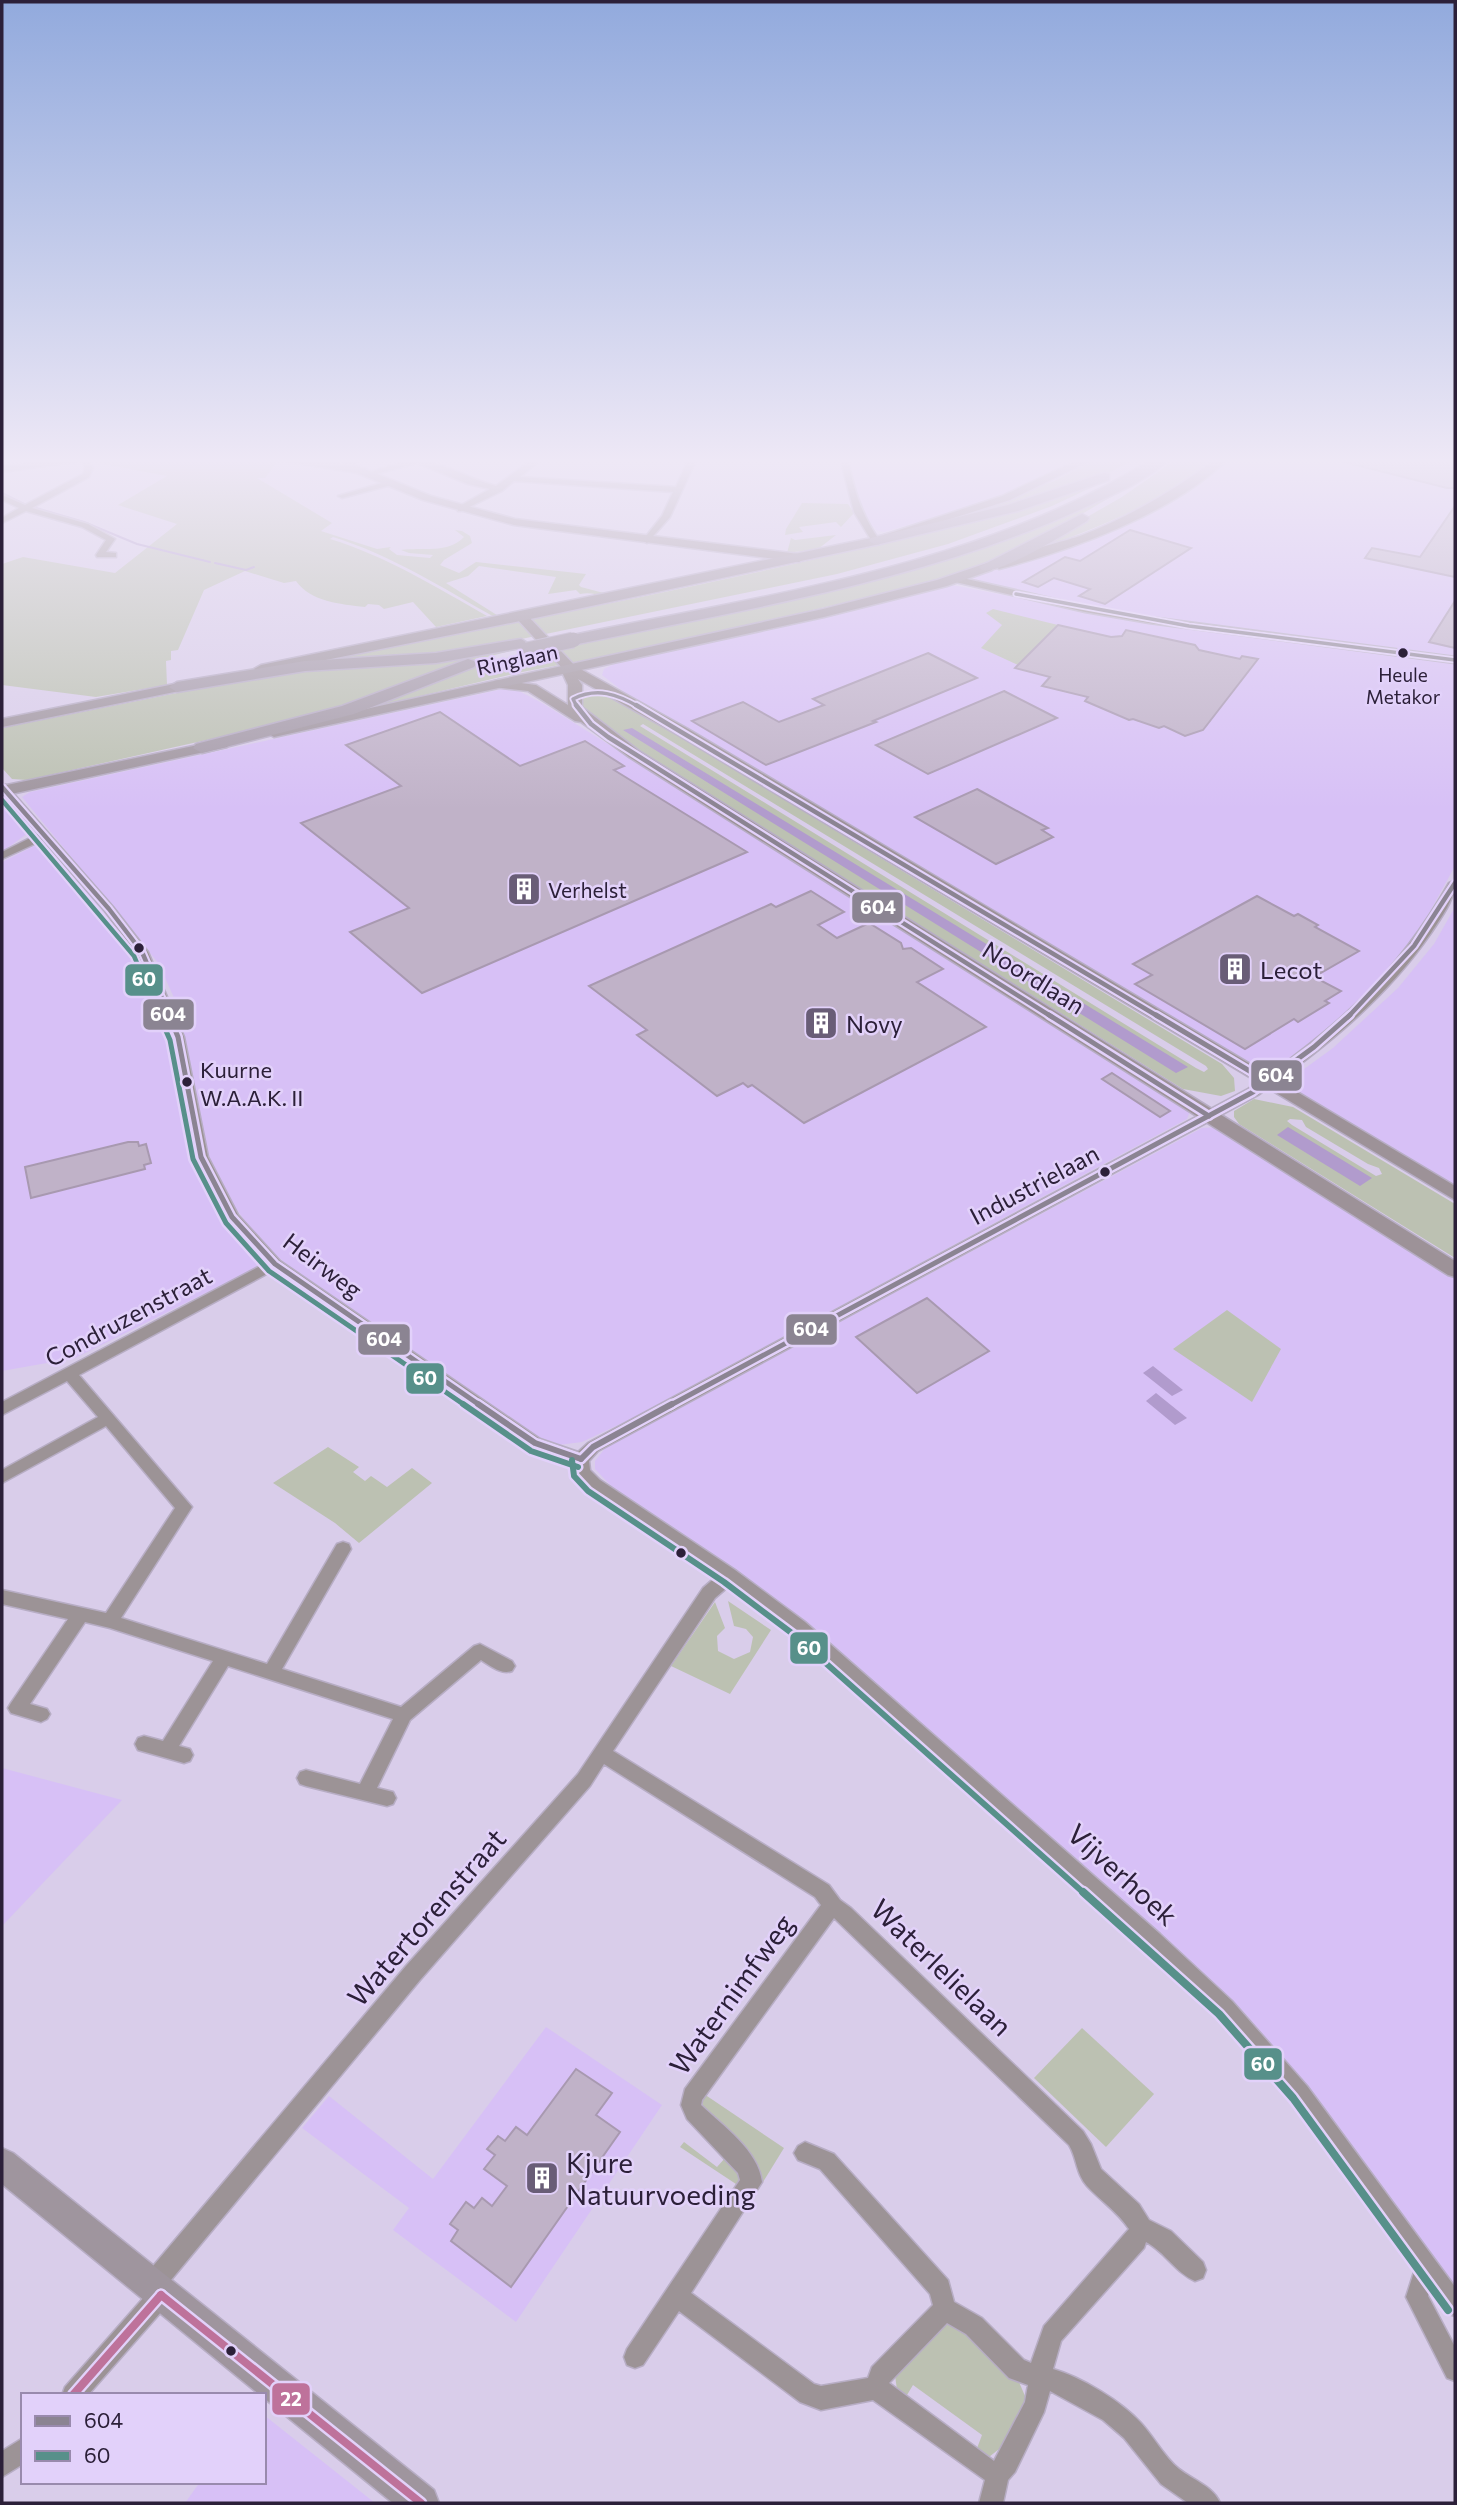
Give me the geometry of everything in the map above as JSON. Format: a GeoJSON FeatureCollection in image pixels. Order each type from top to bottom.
{"type":"FeatureCollection","features":[{"type":"Feature","properties":{"kind":"highway"},"geometry":{"type":"LineString","coordinates":[[202,748],[348,710],[446,671],[524,647],[839,575]]}},
{"type":"Feature","properties":{"kind":"highway"},"geometry":{"type":"LineString","coordinates":[[177,687],[305,666],[436,658],[524,647]]}},
{"type":"Feature","properties":{"kind":"main road","name":"Ringlaan"},"geometry":{"type":"LineString","coordinates":[[2,723],[522,617],[702,575]]}},
{"type":"Feature","properties":{"kind":"main road","name":"Ringlaan"},"geometry":{"type":"LineString","coordinates":[[3,789],[604,662],[824,613],[965,575]]}},
{"type":"Feature","properties":{"kind":"main road"},"geometry":{"type":"LineString","coordinates":[[2,2164],[421,2503]]}},
{"type":"Feature","properties":{"kind":"street"},"geometry":{"type":"LineString","coordinates":[[954,579],[1074,607],[1149,620],[1455,660]]}},
{"type":"Feature","properties":{"kind":"street","name":"Noordlaan"},"geometry":{"type":"LineString","coordinates":[[522,617],[570,669],[613,692],[1455,1194]]}},
{"type":"Feature","properties":{"kind":"street"},"geometry":{"type":"LineString","coordinates":[[599,684],[592,676],[592,671],[604,662]]}},
{"type":"Feature","properties":{"kind":"street","name":"Noordlaan"},"geometry":{"type":"LineString","coordinates":[[570,669],[568,671],[575,685],[575,708],[589,722]]}},
{"type":"Feature","properties":{"kind":"street","name":"Noordlaan"},"geometry":{"type":"LineString","coordinates":[[499,684],[531,688],[589,722],[634,754],[1455,1270]]}},
{"type":"Feature","properties":{"kind":"street"},"geometry":{"type":"LineString","coordinates":[[573,699],[586,692],[613,692]]}},
{"type":"Feature","properties":{"kind":"street","name":"Heirweg"},"geometry":{"type":"LineString","coordinates":[[3,789],[109,909],[142,952],[177,1037],[194,1130],[208,1176],[232,1217],[275,1264],[534,1443],[581,1460]]}},
{"type":"Feature","properties":{"kind":"street"},"geometry":{"type":"LineString","coordinates":[[2,856],[44,835]]}},
{"type":"Feature","properties":{"kind":"street","name":"Industrielaan"},"geometry":{"type":"LineString","coordinates":[[581,1460],[593,1447],[1268,1082],[1361,1011],[1431,927],[1455,883]]}},
{"type":"Feature","properties":{"kind":"street","name":"Condruzenstraat"},"geometry":{"type":"LineString","coordinates":[[2,1409],[275,1264]]}},
{"type":"Feature","properties":{"kind":"street"},"geometry":{"type":"LineString","coordinates":[[68,1372],[184,1507],[110,1621]]}},
{"type":"Feature","properties":{"kind":"street"},"geometry":{"type":"LineString","coordinates":[[2,1477],[108,1418]]}},
{"type":"Feature","properties":{"kind":"street"},"geometry":{"type":"LineString","coordinates":[[581,1460],[582,1472],[594,1484],[729,1575]]}},
{"type":"Feature","properties":{"kind":"street"},"geometry":{"type":"LineString","coordinates":[[271,1672],[343,1549]]}},
{"type":"Feature","properties":{"kind":"street","name":"Watertorenstraat"},"geometry":{"type":"LineString","coordinates":[[75,2393],[396,1993],[584,1780],[709,1593],[729,1575]]}},
{"type":"Feature","properties":{"kind":"street","name":"Vijverhoek"},"geometry":{"type":"LineString","coordinates":[[729,1575],[810,1637],[1225,2008],[1300,2093],[1455,2305]]}},
{"type":"Feature","properties":{"kind":"street"},"geometry":{"type":"LineString","coordinates":[[2,1597],[110,1621],[404,1715]]}},
{"type":"Feature","properties":{"kind":"street"},"geometry":{"type":"LineString","coordinates":[[41,1714],[17,1708],[81,1615]]}},
{"type":"Feature","properties":{"kind":"street"},"geometry":{"type":"LineString","coordinates":[[365,1793],[404,1715],[480,1651],[506,1665]]}},
{"type":"Feature","properties":{"kind":"street"},"geometry":{"type":"LineString","coordinates":[[144,1744],[176,1753],[224,1657]]}},
{"type":"Feature","properties":{"kind":"street","name":"Waterlelielaan"},"geometry":{"type":"LineString","coordinates":[[603,1754],[822,1891],[832,1906],[844,1914],[1076,2138],[1084,2151],[1087,2168],[1093,2177],[1131,2212],[1141,2228],[1163,2239],[1195,2270]]}},
{"type":"Feature","properties":{"kind":"street"},"geometry":{"type":"LineString","coordinates":[[306,1778],[387,1798]]}},
{"type":"Feature","properties":{"kind":"street","name":"Waternimfweg"},"geometry":{"type":"LineString","coordinates":[[635,2357],[751,2182],[746,2165],[694,2112],[691,2105],[692,2096],[832,1906]]}},
{"type":"Feature","properties":{"kind":"street"},"geometry":{"type":"LineString","coordinates":[[805,2153],[827,2161],[940,2288],[945,2309],[974,2326],[1017,2370],[1062,2384],[1111,2412],[1132,2430],[1169,2476],[1208,2503]]}},
{"type":"Feature","properties":{"kind":"street"},"geometry":{"type":"LineString","coordinates":[[991,2503],[998,2474],[1007,2464],[1036,2404],[1044,2356],[1052,2334],[1136,2240],[1141,2228]]}},
{"type":"Feature","properties":{"kind":"street"},"geometry":{"type":"LineString","coordinates":[[1427,2266],[1417,2297],[1455,2370]]}},
{"type":"Feature","properties":{"kind":"street"},"geometry":{"type":"LineString","coordinates":[[677,2295],[808,2394],[821,2398],[876,2388],[998,2474]]}},
{"type":"Feature","properties":{"kind":"street"},"geometry":{"type":"LineString","coordinates":[[876,2388],[880,2375],[945,2309]]}},
{"type":"Feature","properties":{"kind":"street"},"geometry":{"type":"LineString","coordinates":[[2,2465],[21,2451]]}},
{"type":"Feature","properties":{"kind":"shaded area"},"geometry":{"type":"Polygon","coordinates":[[[1455,575],[1455,657],[1111,612],[976,583],[973,577],[1455,575]]]}},
{"type":"Feature","properties":{"kind":"shaded area"},"geometry":{"type":"Polygon","coordinates":[[[952,585],[1152,624],[1455,663],[1455,866],[1417,935],[1360,1003],[1311,1045],[1277,1068],[1256,1070],[633,699],[602,675],[604,669],[614,664],[952,585]]]}},
{"type":"Feature","properties":{"kind":"shaded area"},"geometry":{"type":"Polygon","coordinates":[[[507,688],[542,703],[895,922],[1190,1111],[1187,1119],[637,1416],[582,1442],[558,1445],[535,1436],[295,1271],[260,1242],[230,1200],[209,1157],[178,1007],[159,964],[22,797],[30,792],[507,688]]]}},
{"type":"Feature","properties":{"kind":"shaded area"},"geometry":{"type":"Polygon","coordinates":[[[632,728],[1188,1067],[1176,1073],[623,730],[632,728]]]}},
{"type":"Feature","properties":{"kind":"shaded area"},"geometry":{"type":"Polygon","coordinates":[[[2,800],[27,825],[28,833],[2,852],[2,800]]]}},
{"type":"Feature","properties":{"kind":"shaded area"},"geometry":{"type":"Polygon","coordinates":[[[36,845],[44,848],[87,892],[129,945],[156,994],[171,1038],[187,1148],[222,1220],[260,1266],[75,1358],[2,1371],[2,862],[36,845]]]}},
{"type":"Feature","properties":{"kind":"shaded area"},"geometry":{"type":"Polygon","coordinates":[[[1455,907],[1455,1191],[1290,1088],[1289,1080],[1333,1048],[1398,988],[1434,944],[1455,907]]]}},
{"type":"Feature","properties":{"kind":"shaded area"},"geometry":{"type":"Polygon","coordinates":[[[1220,1127],[1455,1273],[1455,2287],[1296,2073],[1243,2011],[794,1617],[616,1491],[595,1469],[595,1461],[606,1447],[1202,1128],[1220,1127]]]}},
{"type":"Feature","properties":{"kind":"shaded area"},"geometry":{"type":"Polygon","coordinates":[[[1288,1127],[1372,1178],[1360,1186],[1277,1135],[1288,1127]]]}},
{"type":"Feature","properties":{"kind":"shaded area"},"geometry":{"type":"Polygon","coordinates":[[[1153,1366],[1183,1390],[1172,1396],[1143,1373],[1153,1366]]]}},
{"type":"Feature","properties":{"kind":"shaded area"},"geometry":{"type":"Polygon","coordinates":[[[1156,1393],[1187,1418],[1175,1425],[1146,1401],[1156,1393]]]}},
{"type":"Feature","properties":{"kind":"shaded area"},"geometry":{"type":"Polygon","coordinates":[[[2,1768],[122,1800],[2,1926],[2,1768]]]}},
{"type":"Feature","properties":{"kind":"shaded area"},"geometry":{"type":"Polygon","coordinates":[[[546,2027],[662,2105],[516,2322],[393,2230],[409,2208],[302,2128],[329,2096],[433,2179],[546,2027]]]}},
{"type":"Feature","properties":{"kind":"shaded area"},"geometry":{"type":"Polygon","coordinates":[[[266,2417],[375,2503],[185,2503],[199,2484],[266,2484],[266,2417]]]}},
{"type":"Feature","properties":{"kind":"green space"},"geometry":{"type":"Polygon","coordinates":[[[2,575],[237,575],[204,590],[178,650],[171,651],[171,660],[166,661],[167,685],[96,697],[2,685],[2,575]]]}},
{"type":"Feature","properties":{"kind":"green space"},"geometry":{"type":"Polygon","coordinates":[[[258,575],[414,575],[487,616],[436,627],[413,602],[384,609],[379,605],[368,604],[365,607],[336,603],[310,594],[296,581],[284,583],[258,575]]]}},
{"type":"Feature","properties":{"kind":"green space"},"geometry":{"type":"Polygon","coordinates":[[[419,575],[469,575],[446,583],[500,617],[496,618],[419,575]]]}},
{"type":"Feature","properties":{"kind":"green space"},"geometry":{"type":"Polygon","coordinates":[[[541,575],[585,575],[579,585],[581,587],[611,595],[580,594],[576,590],[548,594],[556,577],[541,575]]]}},
{"type":"Feature","properties":{"kind":"green space"},"geometry":{"type":"Polygon","coordinates":[[[745,575],[833,575],[454,653],[314,662],[609,603],[745,575]]]}},
{"type":"Feature","properties":{"kind":"green space"},"geometry":{"type":"Polygon","coordinates":[[[890,575],[956,575],[660,646],[522,672],[340,715],[429,680],[478,665],[890,575]]]}},
{"type":"Feature","properties":{"kind":"green space"},"geometry":{"type":"Polygon","coordinates":[[[993,609],[1058,625],[1018,665],[981,648],[1002,625],[986,613],[993,609]]]}},
{"type":"Feature","properties":{"kind":"green space"},"geometry":{"type":"Polygon","coordinates":[[[511,648],[514,650],[457,665],[328,713],[27,780],[12,779],[2,768],[2,728],[287,671],[511,648]]]}},
{"type":"Feature","properties":{"kind":"green space"},"geometry":{"type":"Polygon","coordinates":[[[593,694],[606,695],[621,701],[1222,1064],[1234,1078],[1235,1091],[1221,1096],[1183,1089],[655,761],[599,723],[579,704],[583,698],[593,694]],[[643,724],[640,726],[1196,1068],[1204,1072],[1208,1069],[643,724]]]}},
{"type":"Feature","properties":{"kind":"green space"},"geometry":{"type":"Polygon","coordinates":[[[1254,1099],[1293,1107],[1455,1204],[1455,1258],[1239,1124],[1234,1117],[1234,1111],[1254,1099]],[[1302,1120],[1287,1121],[1376,1176],[1382,1174],[1379,1168],[1306,1127],[1302,1120]]]}},
{"type":"Feature","properties":{"kind":"green space"},"geometry":{"type":"Polygon","coordinates":[[[1227,1310],[1281,1349],[1252,1402],[1173,1349],[1227,1310]]]}},
{"type":"Feature","properties":{"kind":"green space"},"geometry":{"type":"Polygon","coordinates":[[[328,1447],[359,1467],[353,1472],[365,1481],[371,1476],[387,1487],[412,1468],[432,1483],[359,1543],[335,1523],[273,1483],[328,1447]]]}},
{"type":"Feature","properties":{"kind":"green space"},"geometry":{"type":"Polygon","coordinates":[[[728,1601],[771,1630],[730,1694],[671,1666],[715,1602],[725,1628],[717,1636],[718,1651],[734,1659],[750,1652],[753,1637],[746,1629],[734,1626],[728,1601]]]}},
{"type":"Feature","properties":{"kind":"green space"},"geometry":{"type":"Polygon","coordinates":[[[1082,2028],[1154,2094],[1106,2147],[1034,2078],[1082,2028]]]}},
{"type":"Feature","properties":{"kind":"green space"},"geometry":{"type":"Polygon","coordinates":[[[704,2094],[784,2148],[763,2182],[758,2165],[702,2107],[704,2094]]]}},
{"type":"Feature","properties":{"kind":"green space"},"geometry":{"type":"Polygon","coordinates":[[[684,2142],[717,2167],[726,2157],[737,2166],[742,2179],[739,2186],[680,2147],[684,2142]]]}},
{"type":"Feature","properties":{"kind":"green space"},"geometry":{"type":"Polygon","coordinates":[[[951,2324],[971,2332],[1019,2382],[1025,2396],[1022,2411],[1008,2442],[989,2457],[976,2451],[982,2435],[913,2385],[904,2400],[897,2390],[895,2375],[942,2325],[951,2324]]]}},
{"type":"Feature","properties":{"kind":"building"},"geometry":{"type":"Polygon","coordinates":[[[1035,575],[1150,575],[1105,604],[1079,596],[1090,589],[1054,578],[1038,587],[1023,582],[1035,575]]]}},
{"type":"Feature","properties":{"kind":"building"},"geometry":{"type":"Polygon","coordinates":[[[1455,601],[1455,648],[1429,642],[1446,615],[1455,601]]]}},
{"type":"Feature","properties":{"kind":"building"},"geometry":{"type":"Polygon","coordinates":[[[1058,625],[1111,637],[1122,636],[1126,630],[1195,645],[1199,650],[1240,659],[1242,656],[1258,659],[1203,730],[1185,736],[1164,726],[1159,728],[1129,720],[1085,701],[1088,697],[1042,686],[1050,677],[1015,668],[1058,625]]]}},
{"type":"Feature","properties":{"kind":"building"},"geometry":{"type":"Polygon","coordinates":[[[928,653],[977,678],[873,721],[876,722],[766,765],[692,721],[743,702],[779,722],[824,705],[813,699],[928,653]]]}},
{"type":"Feature","properties":{"kind":"building"},"geometry":{"type":"Polygon","coordinates":[[[1004,691],[1057,718],[928,774],[876,745],[1004,691]]]}},
{"type":"Feature","properties":{"kind":"building","name":"Verhelst"},"geometry":{"type":"Polygon","coordinates":[[[440,712],[520,766],[585,741],[624,766],[614,770],[747,852],[422,993],[350,932],[409,908],[301,823],[401,786],[346,745],[440,712]]]}},
{"type":"Feature","properties":{"kind":"building"},"geometry":{"type":"Polygon","coordinates":[[[977,789],[1048,828],[1042,830],[1053,837],[996,864],[915,817],[977,789]]]}},
{"type":"Feature","properties":{"kind":"building","name":"Novy"},"geometry":{"type":"Polygon","coordinates":[[[811,891],[844,912],[818,925],[837,938],[869,923],[901,943],[903,949],[911,948],[943,969],[917,982],[986,1027],[804,1123],[752,1085],[748,1087],[743,1083],[717,1096],[637,1035],[647,1030],[589,986],[771,904],[776,907],[811,891]]]}},
{"type":"Feature","properties":{"kind":"building","name":"Lecot"},"geometry":{"type":"Polygon","coordinates":[[[1257,896],[1294,916],[1298,914],[1318,925],[1315,927],[1359,951],[1314,977],[1341,991],[1325,1001],[1329,1003],[1298,1022],[1294,1019],[1245,1049],[1135,984],[1152,975],[1133,964],[1257,896]]]}},
{"type":"Feature","properties":{"kind":"building"},"geometry":{"type":"Polygon","coordinates":[[[1112,1073],[1170,1111],[1160,1117],[1102,1079],[1112,1073]]]}},
{"type":"Feature","properties":{"kind":"building"},"geometry":{"type":"Polygon","coordinates":[[[128,1142],[138,1142],[139,1146],[146,1144],[151,1163],[144,1165],[145,1169],[31,1198],[25,1167],[128,1142]]]}},
{"type":"Feature","properties":{"kind":"building"},"geometry":{"type":"Polygon","coordinates":[[[927,1298],[989,1351],[917,1393],[856,1337],[927,1298]]]}},
{"type":"Feature","properties":{"kind":"building","name":"Kjure Natuurvoeding"},"geometry":{"type":"Polygon","coordinates":[[[576,2069],[612,2093],[596,2115],[620,2132],[511,2287],[451,2241],[458,2230],[450,2224],[466,2202],[474,2208],[482,2198],[492,2206],[507,2186],[484,2169],[495,2155],[487,2149],[498,2136],[505,2141],[516,2127],[527,2135],[576,2069]]]}},
{"type":"Feature","properties":{"kind":"transit line","name":"604"},"geometry":{"type":"LineString","coordinates":[[1016,594],[1189,626],[1455,660]]}},
{"type":"Feature","properties":{"kind":"transit line","name":"604"},"geometry":{"type":"LineString","coordinates":[[1209,1116],[608,737],[583,717],[573,699],[588,693],[603,692],[633,703],[1268,1082]]}},
{"type":"Feature","properties":{"kind":"transit line","name":"604"},"geometry":{"type":"LineString","coordinates":[[2,787],[109,909],[142,952],[178,1037],[201,1157],[232,1217],[275,1264],[412,1359],[535,1443],[581,1459]]}},
{"type":"Feature","properties":{"kind":"transit line","name":"60"},"geometry":{"type":"LineString","coordinates":[[2,800],[134,956],[170,1040],[193,1159],[226,1223],[269,1271],[531,1451],[578,1467]]}},
{"type":"Feature","properties":{"kind":"transit line","name":"604"},"geometry":{"type":"LineString","coordinates":[[581,1459],[593,1447],[1253,1092],[1314,1047],[1367,1000],[1414,946],[1455,883]]}},
{"type":"Feature","properties":{"kind":"transit line","name":"60"},"geometry":{"type":"LineString","coordinates":[[572,1460],[574,1476],[588,1491],[724,1582],[793,1634],[1219,2014],[1293,2098],[1448,2310]]}},
{"type":"Feature","properties":{"kind":"transit line","name":"22"},"geometry":{"type":"LineString","coordinates":[[161,2295],[421,2503]]}},
{"type":"Feature","properties":{"kind":"transit line","name":"22"},"geometry":{"type":"LineString","coordinates":[[75,2393],[161,2295]]}},
{"type":"Feature","properties":{"kind":"place","name":"Heule Metakor"},"geometry":{"type":"Point","coordinates":[1403,653]}},
{"type":"Feature","properties":{"kind":"place","name":"Verhelst"},"geometry":{"type":"Point","coordinates":[524,889]}},
{"type":"Feature","properties":{"kind":"place","name":"Lecot"},"geometry":{"type":"Point","coordinates":[1235,969]}},
{"type":"Feature","properties":{"kind":"place","name":"Novy"},"geometry":{"type":"Point","coordinates":[821,1023]}},
{"type":"Feature","properties":{"kind":"place","name":"Kuurne W.A.A.K. II"},"geometry":{"type":"Point","coordinates":[187,1082]}},
{"type":"Feature","properties":{"kind":"place","name":"Kjure Natuurvoeding"},"geometry":{"type":"Point","coordinates":[542,2178]}}]}
